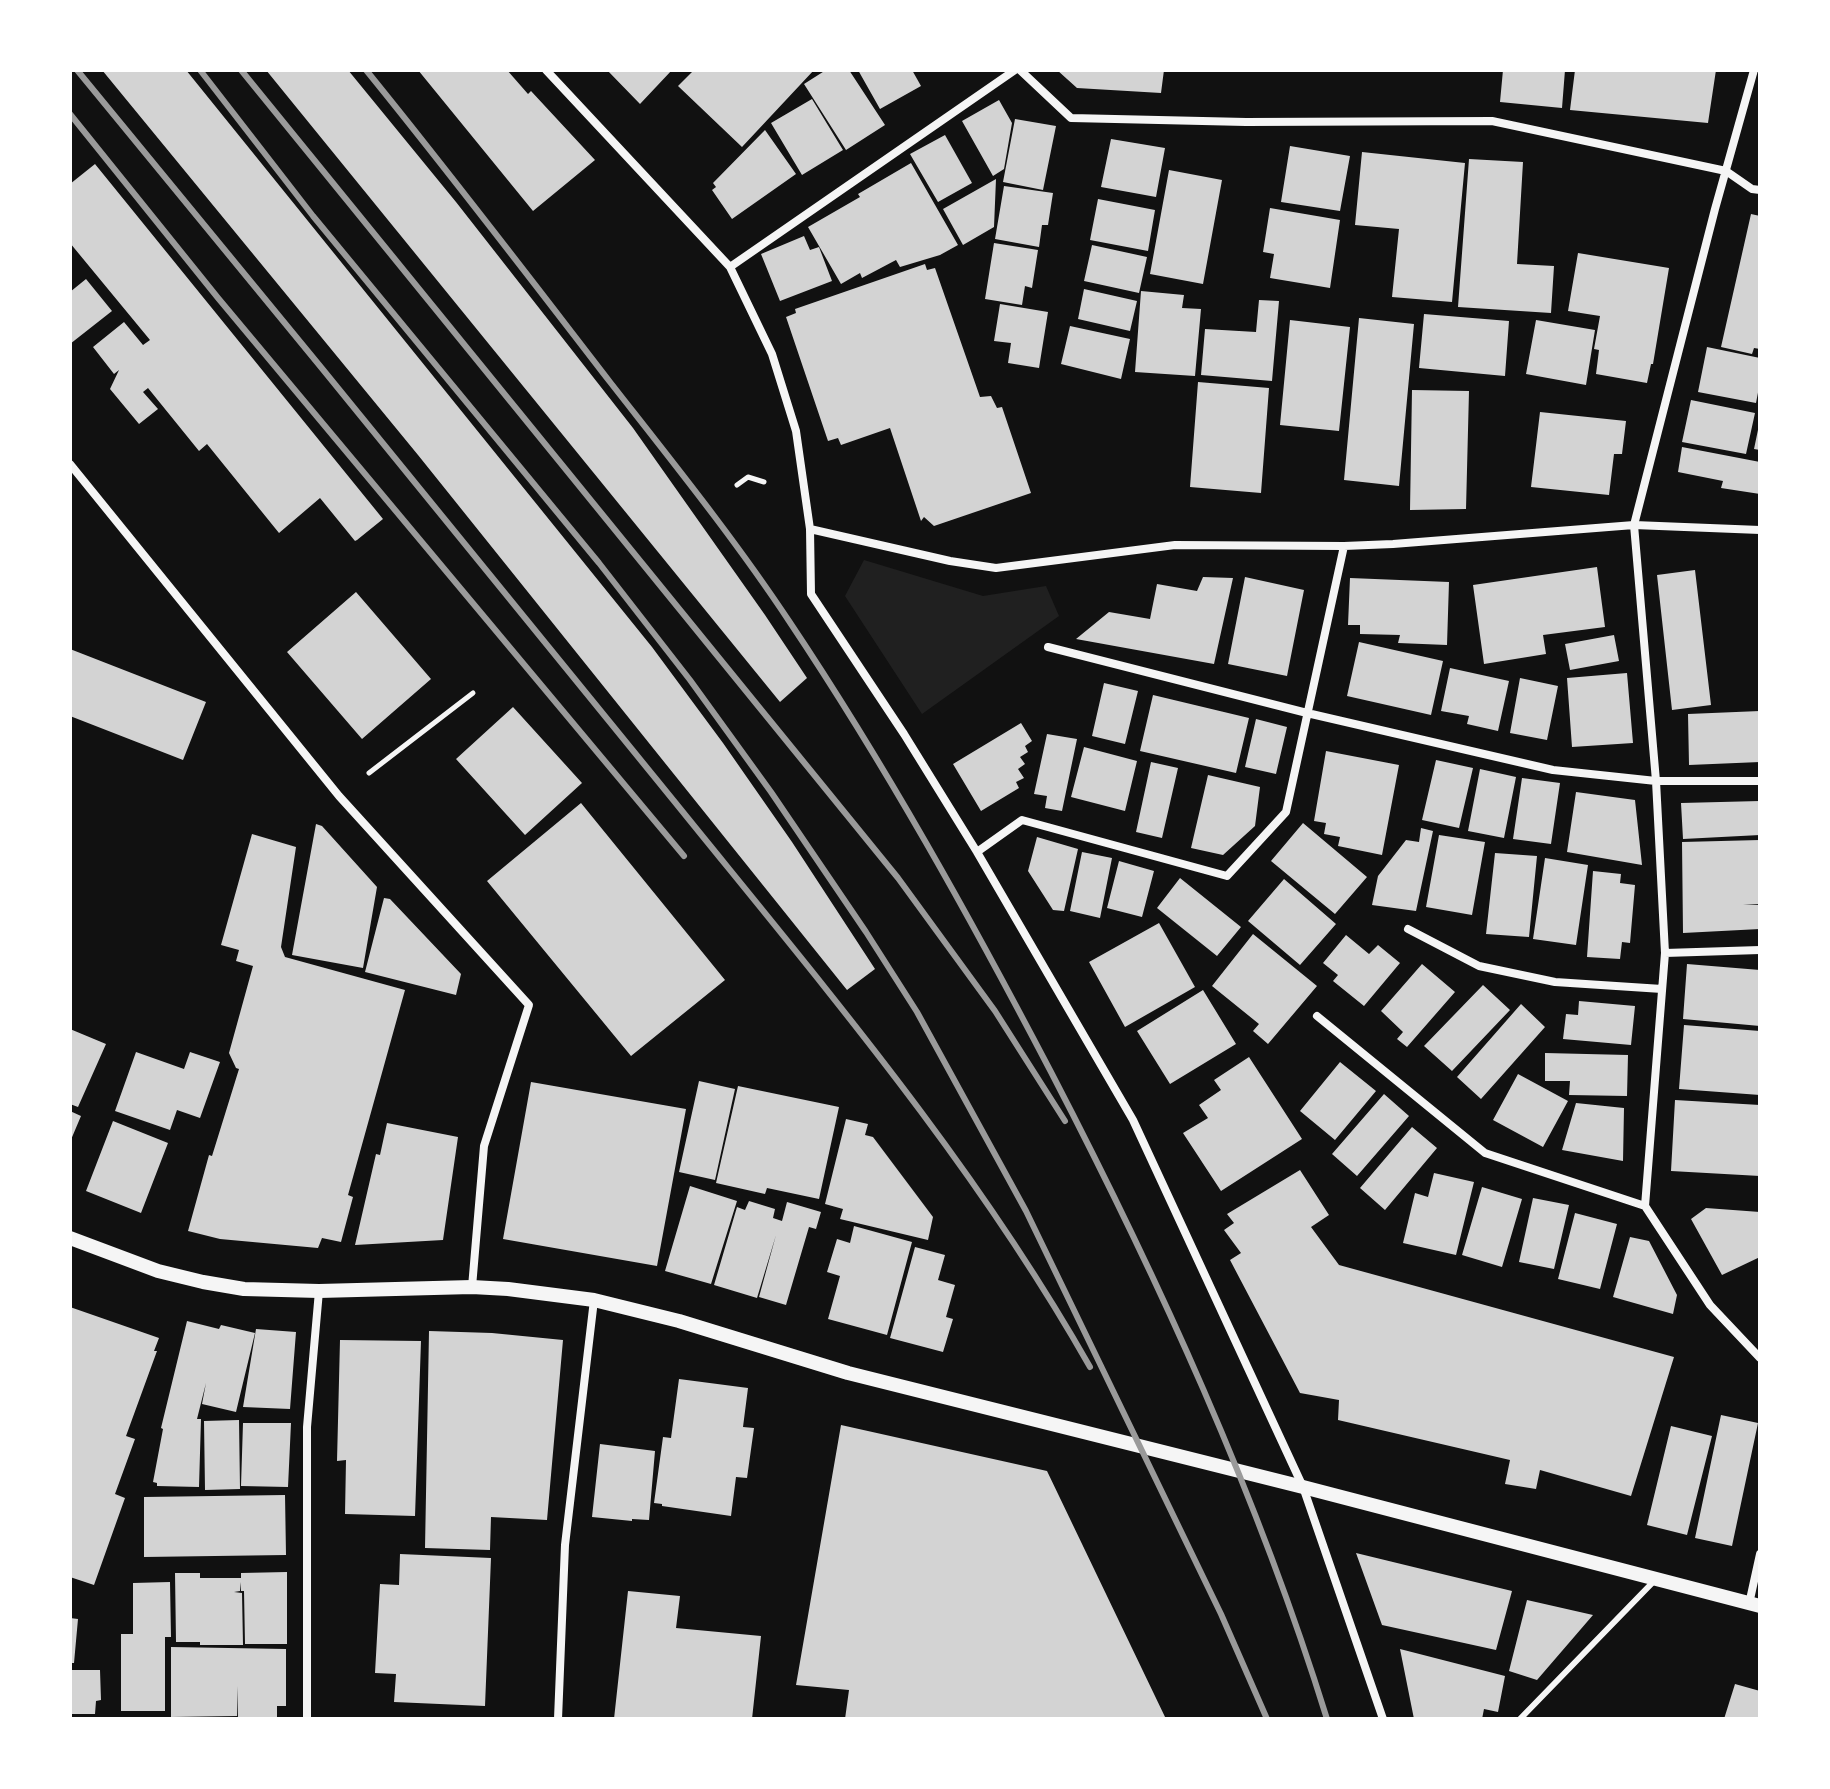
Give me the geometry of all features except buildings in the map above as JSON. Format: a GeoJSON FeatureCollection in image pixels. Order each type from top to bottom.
{"type":"FeatureCollection","features":[{"type":"Feature","properties":{"kind":"street"},"geometry":{"type":"LineString","coordinates":[[546,70],[730,267],[772,354],[796,431],[810,529],[811,594],[904,734],[977,852],[1133,1120],[1303,1487],[1383,1719]]}},
{"type":"Feature","properties":{"kind":"street"},"geometry":{"type":"LineString","coordinates":[[730,267],[1017,70],[1071,118],[1246,122],[1492,121],[1726,171],[1752,189],[1760,190]]}},
{"type":"Feature","properties":{"kind":"street"},"geometry":{"type":"LineString","coordinates":[[1754,70],[1634,525],[1656,781],[1665,953],[1645,1206],[1710,1305],[1760,1358]]}},
{"type":"Feature","properties":{"kind":"street"},"geometry":{"type":"LineString","coordinates":[[70,464],[339,796],[529,1005],[484,1146],[472,1287]]}},
{"type":"Feature","properties":{"kind":"street"},"geometry":{"type":"LineString","coordinates":[[810,529],[950,561],[996,568],[1175,545],[1344,546],[1634,525],[1760,530]]}},
{"type":"Feature","properties":{"kind":"street"},"geometry":{"type":"LineString","coordinates":[[977,852],[1022,820],[1227,876],[1286,812],[1344,546]]}},
{"type":"Feature","properties":{"kind":"street"},"geometry":{"type":"LineString","coordinates":[[1048,647],[1307,713],[1553,770],[1656,781],[1760,781]]}},
{"type":"Feature","properties":{"kind":"street"},"geometry":{"type":"LineString","coordinates":[[1408,929],[1479,966],[1555,982],[1662,989]]}},
{"type":"Feature","properties":{"kind":"street"},"geometry":{"type":"LineString","coordinates":[[1665,953],[1760,950]]}},
{"type":"Feature","properties":{"kind":"street"},"geometry":{"type":"LineString","coordinates":[[1317,1016],[1485,1153],[1645,1206]]}},
{"type":"Feature","properties":{"kind":"street"},"geometry":{"type":"LineString","coordinates":[[70,1238],[158,1271],[244,1289],[319,1291],[472,1287],[594,1300],[679,1321],[848,1373],[1303,1487],[1754,1605],[1760,1554]]}},
{"type":"Feature","properties":{"kind":"street"},"geometry":{"type":"LineString","coordinates":[[307,1719],[307,1427],[319,1291]]}},
{"type":"Feature","properties":{"kind":"street"},"geometry":{"type":"LineString","coordinates":[[558,1719],[565,1545],[594,1300]]}},
{"type":"Feature","properties":{"kind":"lane"},"geometry":{"type":"LineString","coordinates":[[1520,1719],[1656,1579]]}},
{"type":"Feature","properties":{"kind":"path"},"geometry":{"type":"LineString","coordinates":[[339,796],[473,693]]}},
{"type":"Feature","properties":{"kind":"shaded area"},"geometry":{"type":"Polygon","coordinates":[[[864,560],[983,596],[1046,586],[1059,616],[922,714],[845,596],[864,560]]]}},
{"type":"Feature","properties":{"kind":"railway"},"geometry":{"type":"LineString","coordinates":[[77,70],[451,526],[894,1075],[997,1218],[1090,1367]]}},
{"type":"Feature","properties":{"kind":"railway"},"geometry":{"type":"LineString","coordinates":[[200,70],[313,216],[599,563],[690,680],[866,932],[917,1012],[1026,1211],[1221,1614],[1267,1719]]}},
{"type":"Feature","properties":{"kind":"railway"},"geometry":{"type":"LineString","coordinates":[[241,70],[898,878],[995,1011],[1065,1121]]}},
{"type":"Feature","properties":{"kind":"railway"},"geometry":{"type":"LineString","coordinates":[[366,70],[746,560],[825,676],[926,843],[1051,1072],[1167,1309],[1270,1552],[1327,1719]]}},
{"type":"Feature","properties":{"kind":"railway"},"geometry":{"type":"LineString","coordinates":[[70,114],[218,298],[684,856]]}}]}
